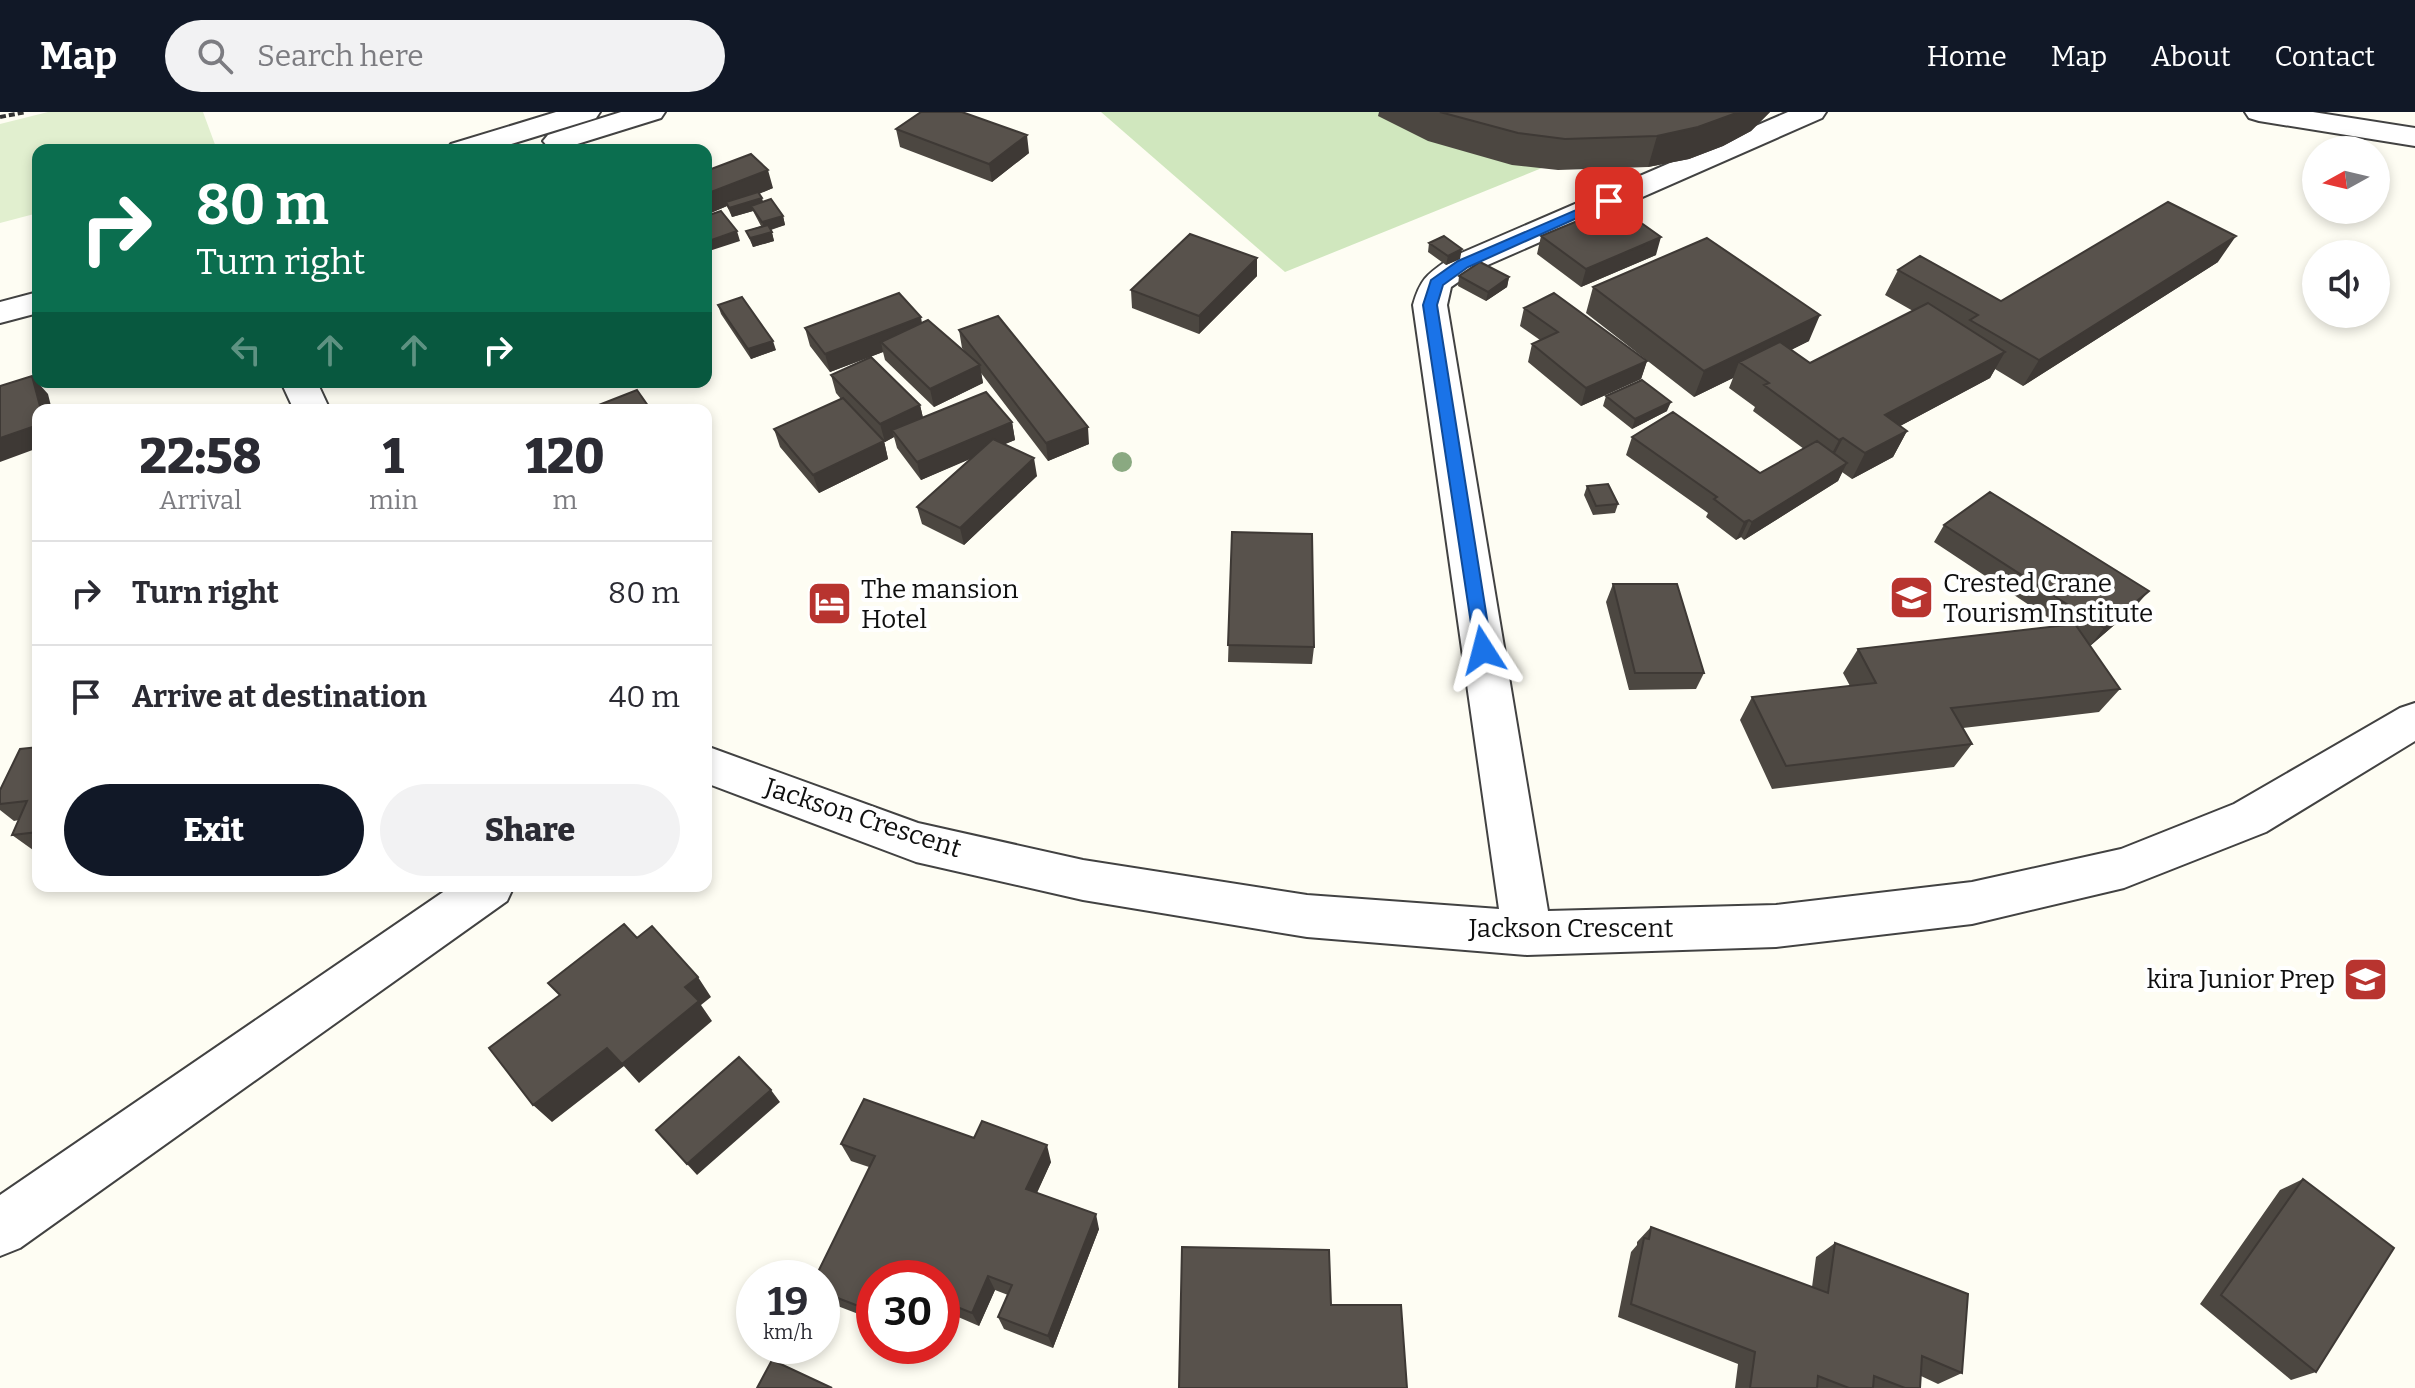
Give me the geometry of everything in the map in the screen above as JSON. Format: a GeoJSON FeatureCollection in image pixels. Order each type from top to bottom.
{"type":"FeatureCollection","features":[{"type":"Feature","properties":{"kind":"street"},"geometry":{"type":"LineString","coordinates":[[481,144],[586,112]]}},
{"type":"Feature","properties":{"kind":"street"},"geometry":{"type":"LineString","coordinates":[[547,144],[651,112]]}},
{"type":"Feature","properties":{"kind":"street"},"geometry":{"type":"LineString","coordinates":[[1527,933],[1430,305],[1436,283],[1463,264],[1812,112]]}},
{"type":"Feature","properties":{"kind":"street"},"geometry":{"type":"LineString","coordinates":[[2259,112],[2415,137]]}},
{"type":"Feature","properties":{"kind":"street"},"geometry":{"type":"LineString","coordinates":[[0,285],[32,276]]}},
{"type":"Feature","properties":{"kind":"street"},"geometry":{"type":"LineString","coordinates":[[0,313],[32,304]]}},
{"type":"Feature","properties":{"kind":"street","name":"Jackson Crescent"},"geometry":{"type":"LineString","coordinates":[[712,766],[916,842],[1083,880],[1307,916],[1527,933],[1776,926],[1972,903],[2124,868],[2250,818],[2415,720]]}},
{"type":"Feature","properties":{"kind":"street"},"geometry":{"type":"LineString","coordinates":[[0,1228],[481,892]]}},
{"type":"Feature","properties":{"kind":"path"},"geometry":{"type":"LineString","coordinates":[[0,117],[26,112]]}},
{"type":"Feature","properties":{"kind":"green space"},"geometry":{"type":"Polygon","coordinates":[[[48,112],[203,112],[215,144],[32,144],[32,215],[0,223],[0,124],[48,112]]]}},
{"type":"Feature","properties":{"kind":"green space"},"geometry":{"type":"Polygon","coordinates":[[[1101,112],[1575,112],[1616,138],[1285,272],[1101,112]]]}},
{"type":"Feature","properties":{"kind":"building"},"geometry":{"type":"Polygon","coordinates":[[[921,112],[962,112],[1027,135],[989,164],[896,129],[921,112]]]}},
{"type":"Feature","properties":{"kind":"building"},"geometry":{"type":"Polygon","coordinates":[[[1440,112],[1739,112],[1698,127],[1657,136],[1565,139],[1518,133],[1440,112]]]}},
{"type":"Feature","properties":{"kind":"building"},"geometry":{"type":"Polygon","coordinates":[[[751,154],[768,170],[712,192],[712,169],[751,154]]]}},
{"type":"Feature","properties":{"kind":"building"},"geometry":{"type":"Polygon","coordinates":[[[758,192],[762,198],[729,208],[726,202],[758,192]]]}},
{"type":"Feature","properties":{"kind":"building"},"geometry":{"type":"Polygon","coordinates":[[[771,199],[783,216],[762,222],[751,206],[771,199]]]}},
{"type":"Feature","properties":{"kind":"building"},"geometry":{"type":"Polygon","coordinates":[[[2168,202],[2236,236],[2039,360],[1970,320],[1978,315],[1898,270],[1920,256],[2001,301],[2168,202]]]}},
{"type":"Feature","properties":{"kind":"building"},"geometry":{"type":"Polygon","coordinates":[[[1616,205],[1661,237],[1586,269],[1541,236],[1616,205]]]}},
{"type":"Feature","properties":{"kind":"building"},"geometry":{"type":"Polygon","coordinates":[[[721,211],[737,231],[712,240],[712,214],[721,211]]]}},
{"type":"Feature","properties":{"kind":"building"},"geometry":{"type":"Polygon","coordinates":[[[768,225],[772,232],[750,238],[746,231],[768,225]]]}},
{"type":"Feature","properties":{"kind":"building"},"geometry":{"type":"Polygon","coordinates":[[[1190,234],[1257,258],[1199,316],[1131,290],[1190,234]]]}},
{"type":"Feature","properties":{"kind":"building"},"geometry":{"type":"Polygon","coordinates":[[[1444,236],[1462,249],[1448,256],[1429,243],[1444,236]]]}},
{"type":"Feature","properties":{"kind":"building"},"geometry":{"type":"Polygon","coordinates":[[[1707,238],[1820,315],[1704,371],[1593,287],[1707,238]]]}},
{"type":"Feature","properties":{"kind":"building"},"geometry":{"type":"Polygon","coordinates":[[[1480,262],[1509,277],[1488,292],[1459,276],[1480,262]]]}},
{"type":"Feature","properties":{"kind":"building"},"geometry":{"type":"Polygon","coordinates":[[[899,293],[921,317],[825,354],[805,328],[899,293]]]}},
{"type":"Feature","properties":{"kind":"building"},"geometry":{"type":"Polygon","coordinates":[[[1554,293],[1647,361],[1586,388],[1532,344],[1558,332],[1524,308],[1554,293]]]}},
{"type":"Feature","properties":{"kind":"building"},"geometry":{"type":"Polygon","coordinates":[[[742,297],[773,341],[748,349],[718,305],[742,297]]]}},
{"type":"Feature","properties":{"kind":"building"},"geometry":{"type":"Polygon","coordinates":[[[1928,303],[2005,352],[1885,415],[1907,431],[1865,453],[1843,438],[1839,440],[1764,385],[1769,383],[1739,362],[1780,342],[1810,363],[1928,303]]]}},
{"type":"Feature","properties":{"kind":"building"},"geometry":{"type":"Polygon","coordinates":[[[998,316],[1088,427],[1046,443],[959,330],[998,316]]]}},
{"type":"Feature","properties":{"kind":"building"},"geometry":{"type":"Polygon","coordinates":[[[928,320],[980,365],[930,389],[881,342],[928,320]]]}},
{"type":"Feature","properties":{"kind":"building"},"geometry":{"type":"Polygon","coordinates":[[[871,357],[920,405],[880,424],[831,375],[871,357]]]}},
{"type":"Feature","properties":{"kind":"building"},"geometry":{"type":"Polygon","coordinates":[[[32,376],[32,388],[35,388],[39,404],[32,404],[32,427],[0,438],[0,386],[32,376]]]}},
{"type":"Feature","properties":{"kind":"building"},"geometry":{"type":"Polygon","coordinates":[[[1642,380],[1671,402],[1635,419],[1606,396],[1642,380]]]}},
{"type":"Feature","properties":{"kind":"building"},"geometry":{"type":"Polygon","coordinates":[[[637,390],[647,404],[601,404],[637,390]]]}},
{"type":"Feature","properties":{"kind":"building"},"geometry":{"type":"Polygon","coordinates":[[[986,392],[1012,422],[917,462],[892,430],[986,392]]]}},
{"type":"Feature","properties":{"kind":"building"},"geometry":{"type":"Polygon","coordinates":[[[843,398],[884,441],[813,475],[774,429],[843,398]]]}},
{"type":"Feature","properties":{"kind":"building"},"geometry":{"type":"Polygon","coordinates":[[[1673,412],[1760,473],[1817,441],[1847,463],[1752,522],[1744,522],[1714,499],[1717,497],[1632,437],[1673,412]]]}},
{"type":"Feature","properties":{"kind":"building"},"geometry":{"type":"Polygon","coordinates":[[[993,439],[1034,458],[960,528],[917,507],[993,439]]]}},
{"type":"Feature","properties":{"kind":"building"},"geometry":{"type":"Polygon","coordinates":[[[1608,484],[1618,504],[1596,506],[1587,486],[1608,484]]]}},
{"type":"Feature","properties":{"kind":"building"},"geometry":{"type":"Polygon","coordinates":[[[1990,492],[2149,591],[2104,628],[1944,525],[1990,492]]]}},
{"type":"Feature","properties":{"kind":"building"},"geometry":{"type":"Polygon","coordinates":[[[1232,532],[1312,534],[1314,647],[1228,645],[1232,532]]]}},
{"type":"Feature","properties":{"kind":"building"},"geometry":{"type":"Polygon","coordinates":[[[1613,584],[1677,584],[1704,673],[1635,673],[1613,584]]]}},
{"type":"Feature","properties":{"kind":"building"},"geometry":{"type":"Polygon","coordinates":[[[2075,624],[2120,689],[1951,708],[1972,744],[1786,766],[1752,697],[1876,683],[1858,649],[2075,624]]]}},
{"type":"Feature","properties":{"kind":"building"},"geometry":{"type":"Polygon","coordinates":[[[32,748],[32,833],[12,835],[27,801],[0,804],[0,790],[20,749],[32,748]]]}},
{"type":"Feature","properties":{"kind":"building"},"geometry":{"type":"Polygon","coordinates":[[[624,924],[637,938],[652,926],[698,977],[685,987],[699,1001],[622,1064],[607,1048],[533,1105],[489,1048],[560,995],[548,983],[624,924]]]}},
{"type":"Feature","properties":{"kind":"building"},"geometry":{"type":"Polygon","coordinates":[[[739,1057],[771,1090],[687,1164],[656,1130],[739,1057]]]}},
{"type":"Feature","properties":{"kind":"building"},"geometry":{"type":"Polygon","coordinates":[[[864,1099],[974,1138],[982,1121],[1047,1145],[1026,1189],[1096,1214],[1048,1336],[998,1317],[1012,1285],[988,1276],[972,1313],[960,1308],[960,1260],[856,1260],[856,1305],[840,1299],[840,1260],[824,1260],[875,1156],[841,1144],[864,1099]]]}},
{"type":"Feature","properties":{"kind":"building"},"geometry":{"type":"Polygon","coordinates":[[[2303,1179],[2394,1248],[2316,1372],[2221,1295],[2303,1179]]]}},
{"type":"Feature","properties":{"kind":"building"},"geometry":{"type":"Polygon","coordinates":[[[1651,1227],[1828,1293],[1835,1243],[1968,1294],[1962,1373],[1922,1356],[1920,1388],[1905,1388],[1874,1376],[1873,1388],[1849,1388],[1818,1376],[1817,1388],[1750,1388],[1755,1352],[1631,1304],[1644,1238],[1649,1239],[1651,1227]]]}},
{"type":"Feature","properties":{"kind":"building"},"geometry":{"type":"Polygon","coordinates":[[[1182,1247],[1329,1250],[1331,1305],[1401,1305],[1407,1388],[1179,1388],[1182,1247]]]}},
{"type":"Feature","properties":{"kind":"building"},"geometry":{"type":"Polygon","coordinates":[[[770,1364],[781,1364],[832,1388],[757,1388],[770,1364]]]}},
{"type":"Feature","properties":{"kind":"place","name":"Crested Crane Tourism Institute"},"geometry":{"type":"Point","coordinates":[1912,598]}},
{"type":"Feature","properties":{"kind":"place","name":"The mansion Hotel"},"geometry":{"type":"Point","coordinates":[830,604]}},
{"type":"Feature","properties":{"kind":"place","name":"kira Junior Prep"},"geometry":{"type":"Point","coordinates":[2366,979]}},
{"type":"Feature","properties":{"kind":"route"},"geometry":{"type":"LineString","coordinates":[[1483,650],[1430,305],[1436,283],[1463,264],[1609,201]]}}]}
